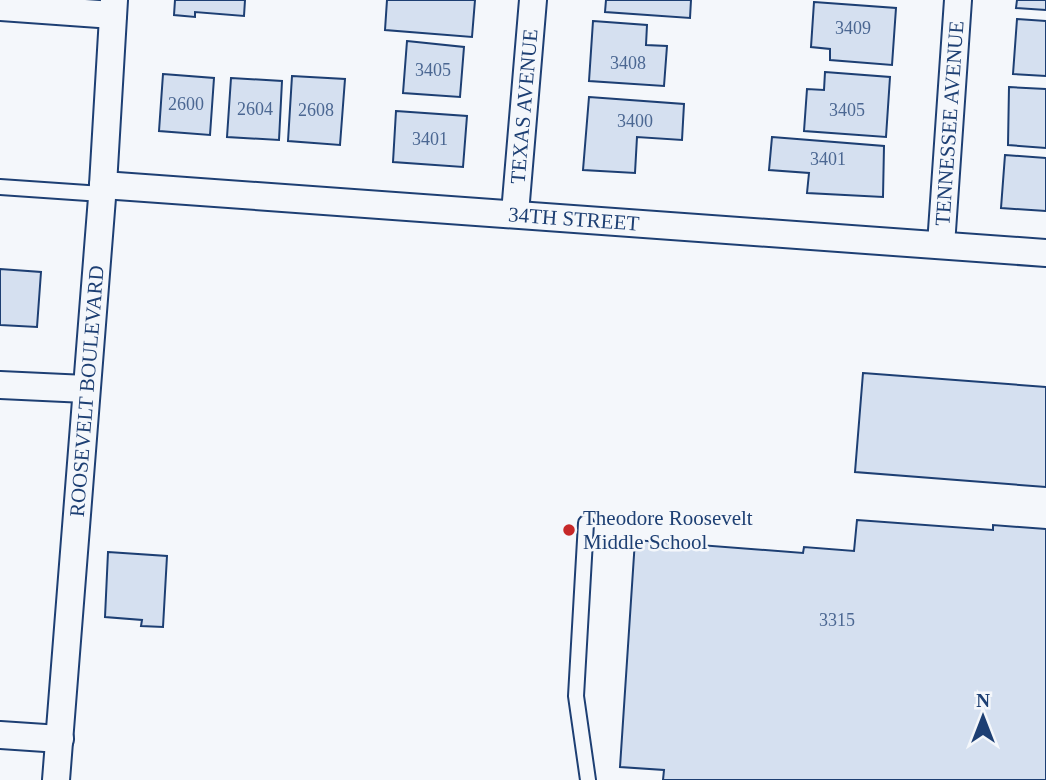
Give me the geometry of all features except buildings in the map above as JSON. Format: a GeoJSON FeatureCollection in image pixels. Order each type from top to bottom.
{"type":"FeatureCollection","features":[{"type":"Feature","properties":{"kind":"street","name":"TEXAS AVENUE"},"geometry":{"type":"LineString","coordinates":[[515,213],[533,0]]}},
{"type":"Feature","properties":{"kind":"street","name":"TENNESSEE AVENUE"},"geometry":{"type":"LineString","coordinates":[[941,245],[958,0]]}},
{"type":"Feature","properties":{"kind":"street"},"geometry":{"type":"LineString","coordinates":[[0,7],[113,8]]}},
{"type":"Feature","properties":{"kind":"street","name":"ROOSEVELT BOULEVARD"},"geometry":{"type":"LineString","coordinates":[[57,780],[102,189],[113,8]]}},
{"type":"Feature","properties":{"kind":"street","name":"34TH STREET"},"geometry":{"type":"LineString","coordinates":[[102,189],[515,213],[1046,253]]}},
{"type":"Feature","properties":{"kind":"street"},"geometry":{"type":"LineString","coordinates":[[0,385],[86,389]]}},
{"type":"Feature","properties":{"kind":"street"},"geometry":{"type":"LineString","coordinates":[[0,735],[60,739]]}},
{"type":"Feature","properties":{"kind":"lane"},"geometry":{"type":"LineString","coordinates":[[0,187],[102,189]]}},
{"type":"Feature","properties":{"kind":"lane"},"geometry":{"type":"LineString","coordinates":[[586,523],[576,696],[587,780]]}},
{"type":"Feature","properties":{"kind":"place","name":"Theodore Roosevelt Middle School"},"geometry":{"type":"Point","coordinates":[569,530]}}]}
